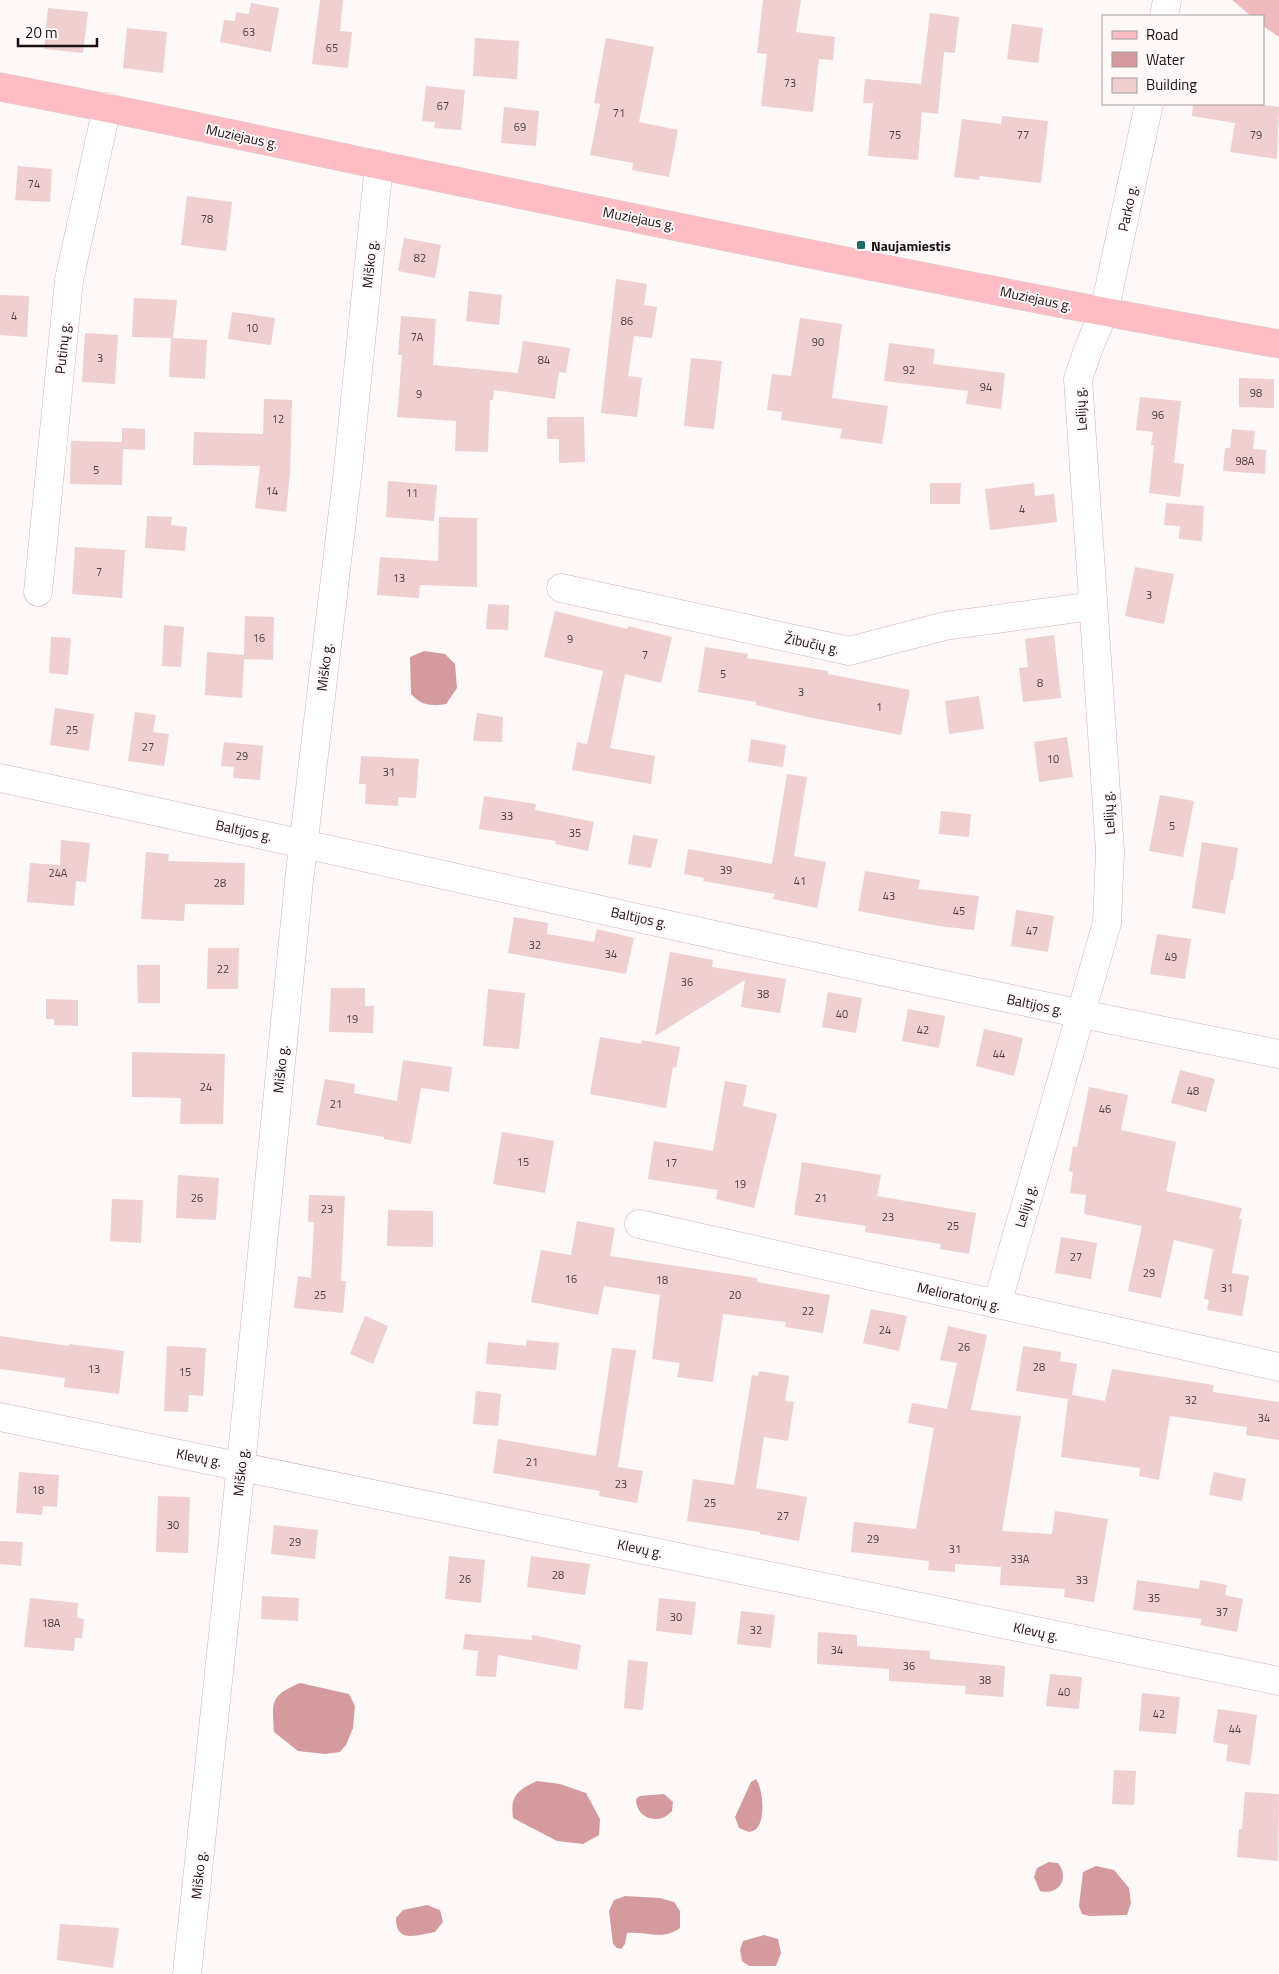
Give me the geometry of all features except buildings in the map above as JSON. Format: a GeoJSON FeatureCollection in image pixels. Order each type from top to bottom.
{"type":"FeatureCollection","features":[{"type":"Feature","properties":{"kind":"main road","name":"Muziejaus g."},"geometry":{"type":"LineString","coordinates":[[0,87],[107,107],[379,165],[1104,312],[1279,344]]}},
{"type":"Feature","properties":{"kind":"street"},"geometry":{"type":"LineString","coordinates":[[1164,15],[1167,0]]}},
{"type":"Feature","properties":{"kind":"street","name":"Parko g."},"geometry":{"type":"LineString","coordinates":[[1104,312],[1149,105]]}},
{"type":"Feature","properties":{"kind":"street","name":"Putinų g."},"geometry":{"type":"LineString","coordinates":[[38,592],[69,280],[107,107]]}},
{"type":"Feature","properties":{"kind":"street","name":"Miško g."},"geometry":{"type":"LineString","coordinates":[[187,1974],[241,1465],[303,842],[348,469],[379,165]]}},
{"type":"Feature","properties":{"kind":"street","name":"Lelijų g."},"geometry":{"type":"LineString","coordinates":[[997,1304],[1107,923],[1110,851],[1078,379],[1089,346],[1104,312]]}},
{"type":"Feature","properties":{"kind":"street","name":"Žibučių g."},"geometry":{"type":"LineString","coordinates":[[561,588],[849,651],[944,626],[1093,606]]}},
{"type":"Feature","properties":{"kind":"street","name":"Baltijos g."},"geometry":{"type":"LineString","coordinates":[[0,778],[303,842],[1080,1014],[1279,1054]]}},
{"type":"Feature","properties":{"kind":"street","name":"Melioratorių g."},"geometry":{"type":"LineString","coordinates":[[639,1224],[1279,1367]]}},
{"type":"Feature","properties":{"kind":"street","name":"Klevų g."},"geometry":{"type":"LineString","coordinates":[[0,1417],[241,1465],[1279,1681]]}},
{"type":"Feature","properties":{"kind":"shaded area"},"geometry":{"type":"Polygon","coordinates":[[[1232,0],[1279,0],[1279,37],[1264,27],[1264,15],[1250,15],[1232,0]]]}},
{"type":"Feature","properties":{"kind":"water"},"geometry":{"type":"Polygon","coordinates":[[[424,651],[445,654],[455,664],[457,688],[446,704],[427,704],[419,701],[411,694],[410,657],[424,651]]]}},
{"type":"Feature","properties":{"kind":"water"},"geometry":{"type":"Polygon","coordinates":[[[300,1683],[349,1694],[355,1706],[353,1728],[346,1745],[340,1752],[325,1754],[298,1751],[274,1732],[273,1706],[275,1701],[283,1692],[300,1683]]]}},
{"type":"Feature","properties":{"kind":"water"},"geometry":{"type":"Polygon","coordinates":[[[756,1779],[762,1796],[762,1812],[759,1825],[755,1830],[749,1832],[739,1828],[735,1817],[751,1782],[756,1779]]]}},
{"type":"Feature","properties":{"kind":"water"},"geometry":{"type":"Polygon","coordinates":[[[537,1781],[560,1784],[586,1793],[600,1819],[599,1835],[583,1844],[557,1841],[513,1818],[513,1804],[517,1794],[525,1787],[537,1781]]]}},
{"type":"Feature","properties":{"kind":"water"},"geometry":{"type":"Polygon","coordinates":[[[664,1794],[673,1802],[672,1811],[668,1815],[652,1819],[644,1815],[638,1808],[636,1799],[640,1796],[664,1794]]]}},
{"type":"Feature","properties":{"kind":"water"},"geometry":{"type":"Polygon","coordinates":[[[1049,1862],[1058,1863],[1063,1874],[1063,1880],[1053,1891],[1040,1891],[1034,1877],[1037,1868],[1049,1862]]]}},
{"type":"Feature","properties":{"kind":"water"},"geometry":{"type":"Polygon","coordinates":[[[1096,1866],[1114,1870],[1129,1888],[1131,1903],[1127,1915],[1089,1916],[1082,1914],[1079,1906],[1083,1872],[1096,1866]]]}},
{"type":"Feature","properties":{"kind":"water"},"geometry":{"type":"Polygon","coordinates":[[[625,1896],[660,1898],[674,1902],[680,1911],[680,1928],[660,1935],[627,1933],[625,1944],[621,1949],[617,1948],[613,1944],[609,1911],[614,1900],[625,1896]]]}},
{"type":"Feature","properties":{"kind":"water"},"geometry":{"type":"Polygon","coordinates":[[[427,1905],[440,1910],[443,1922],[435,1932],[409,1936],[400,1932],[396,1918],[403,1910],[427,1905]]]}},
{"type":"Feature","properties":{"kind":"water"},"geometry":{"type":"Polygon","coordinates":[[[764,1935],[778,1939],[781,1953],[776,1966],[749,1966],[742,1961],[740,1950],[743,1941],[764,1935]]]}},
{"type":"Feature","properties":{"kind":"place","name":"Naujamiestis"},"geometry":{"type":"Point","coordinates":[861,245]}}]}
